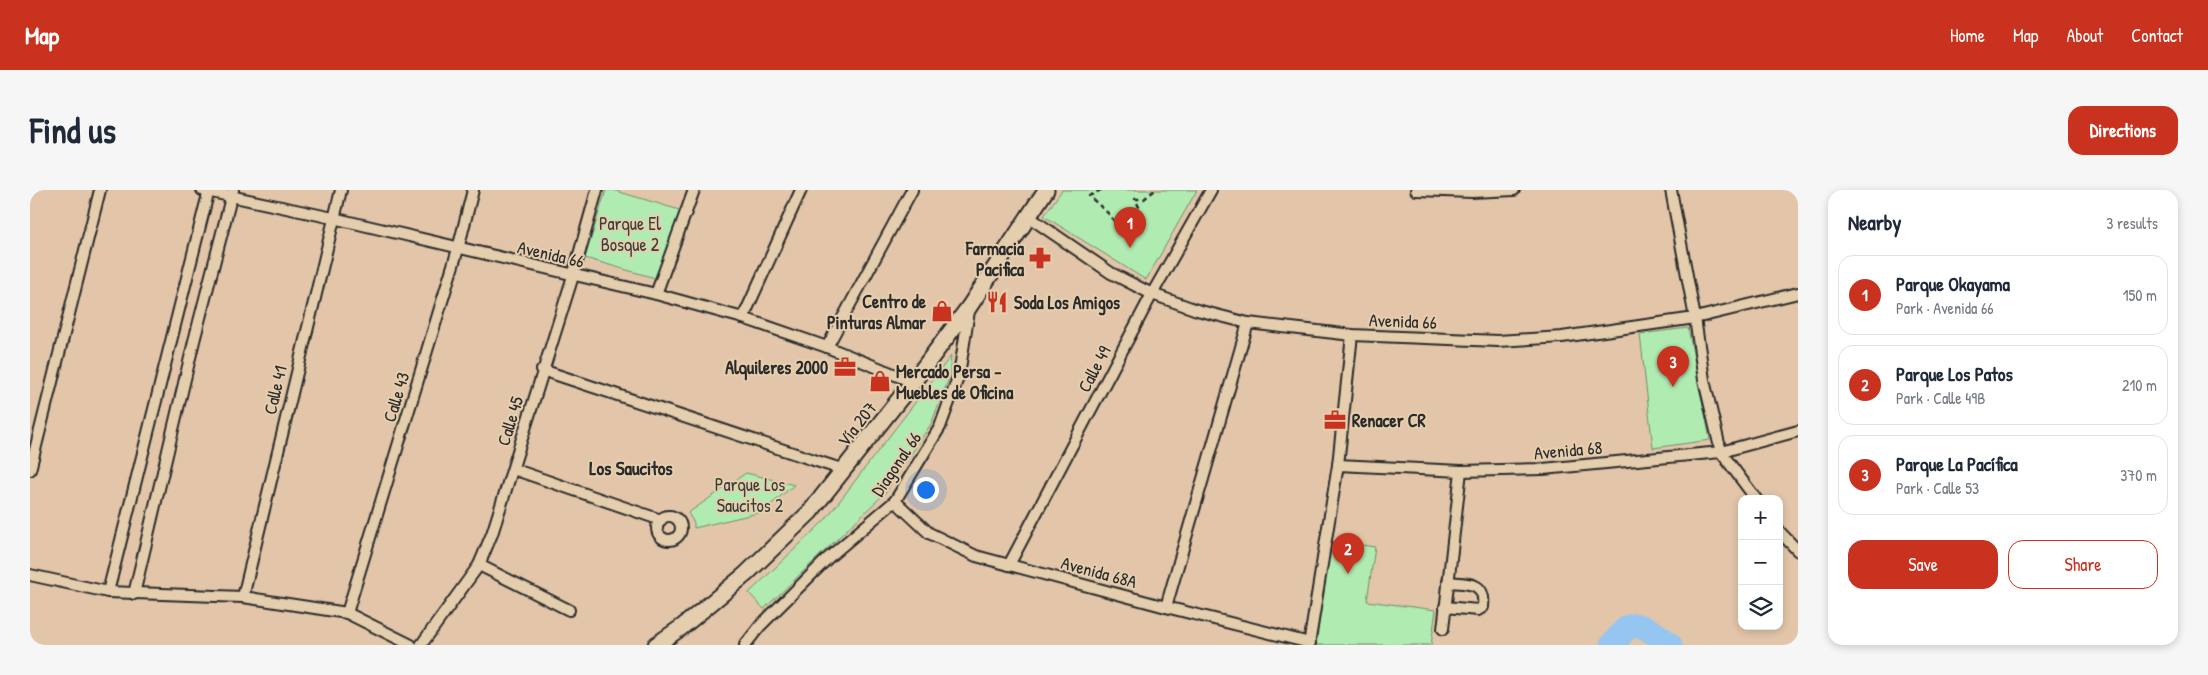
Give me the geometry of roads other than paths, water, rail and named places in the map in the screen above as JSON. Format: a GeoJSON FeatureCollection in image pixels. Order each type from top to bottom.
{"type":"FeatureCollection","features":[{"type":"Feature","properties":{"kind":"main road","name":"Vía 207"},"geometry":{"type":"LineString","coordinates":[[656,645],[746,574],[810,512],[913,382],[969,307],[1046,190]]}},
{"type":"Feature","properties":{"kind":"street"},"geometry":{"type":"LineString","coordinates":[[30,470],[100,190]]}},
{"type":"Feature","properties":{"kind":"street","name":"Avenida 66"},"geometry":{"type":"LineString","coordinates":[[202,190],[233,193],[458,249],[656,294],[743,318],[827,347],[913,382]]}},
{"type":"Feature","properties":{"kind":"street"},"geometry":{"type":"LineString","coordinates":[[108,592],[209,190]]}},
{"type":"Feature","properties":{"kind":"street","name":"Calle 41"},"geometry":{"type":"LineString","coordinates":[[243,597],[341,190]]}},
{"type":"Feature","properties":{"kind":"street","name":"Calle 43"},"geometry":{"type":"LineString","coordinates":[[347,613],[458,249],[473,190]]}},
{"type":"Feature","properties":{"kind":"street","name":"Calle 45"},"geometry":{"type":"LineString","coordinates":[[421,645],[479,564],[492,534],[573,276],[597,190]]}},
{"type":"Feature","properties":{"kind":"street"},"geometry":{"type":"LineString","coordinates":[[656,294],[694,190]]}},
{"type":"Feature","properties":{"kind":"street"},"geometry":{"type":"LineString","coordinates":[[743,318],[801,190]]}},
{"type":"Feature","properties":{"kind":"street"},"geometry":{"type":"LineString","coordinates":[[827,347],[912,190]]}},
{"type":"Feature","properties":{"kind":"street","name":"Calle 49"},"geometry":{"type":"LineString","coordinates":[[1009,565],[1152,294],[1211,190]]}},
{"type":"Feature","properties":{"kind":"street"},"geometry":{"type":"LineString","coordinates":[[1416,190],[1472,192],[1514,190]]}},
{"type":"Feature","properties":{"kind":"street"},"geometry":{"type":"LineString","coordinates":[[1671,190],[1695,318],[1704,380],[1721,452],[1753,495]]}},
{"type":"Feature","properties":{"kind":"street"},"geometry":{"type":"LineString","coordinates":[[134,594],[194,341],[233,193]]}},
{"type":"Feature","properties":{"kind":"street","name":"Avenida 66"},"geometry":{"type":"LineString","coordinates":[[1029,217],[1111,273],[1152,294],[1197,310],[1248,323],[1352,335],[1498,341],[1562,337],[1695,318],[1798,293]]}},
{"type":"Feature","properties":{"kind":"street","name":"Diagonal 66"},"geometry":{"type":"LineString","coordinates":[[745,645],[760,626],[828,558],[894,501],[940,427],[958,375],[969,307]]}},
{"type":"Feature","properties":{"kind":"street"},"geometry":{"type":"LineString","coordinates":[[1166,607],[1248,323]]}},
{"type":"Feature","properties":{"kind":"street"},"geometry":{"type":"LineString","coordinates":[[1309,644],[1338,465],[1352,335]]}},
{"type":"Feature","properties":{"kind":"street"},"geometry":{"type":"LineString","coordinates":[[542,370],[844,470]]}},
{"type":"Feature","properties":{"kind":"street","name":"Avenida 68"},"geometry":{"type":"LineString","coordinates":[[1338,465],[1461,471],[1542,469],[1721,452],[1798,431]]}},
{"type":"Feature","properties":{"kind":"street"},"geometry":{"type":"LineString","coordinates":[[512,469],[661,520]]}},
{"type":"Feature","properties":{"kind":"street"},"geometry":{"type":"LineString","coordinates":[[1443,629],[1461,471]]}},
{"type":"Feature","properties":{"kind":"street","name":"Avenida 68A"},"geometry":{"type":"LineString","coordinates":[[894,501],[929,533],[976,556],[1309,644]]}},
{"type":"Feature","properties":{"kind":"street"},"geometry":{"type":"LineString","coordinates":[[1783,535],[1798,551]]}},
{"type":"Feature","properties":{"kind":"street"},"geometry":{"type":"LineString","coordinates":[[479,564],[569,610]]}},
{"type":"Feature","properties":{"kind":"street"},"geometry":{"type":"LineString","coordinates":[[30,575],[108,592],[243,597],[347,613],[411,645]]}},
{"type":"Feature","properties":{"kind":"street"},"geometry":{"type":"LineString","coordinates":[[1445,607],[1478,610],[1483,607],[1484,601],[1480,589],[1474,585],[1448,582]]}},
{"type":"Feature","properties":{"kind":"waterway"},"geometry":{"type":"LineString","coordinates":[[1612,645],[1627,628],[1634,626],[1640,626],[1651,631],[1670,645]]}},
{"type":"Feature","properties":{"kind":"place","name":"Parque Okayama"},"geometry":{"type":"Point","coordinates":[1130,248]}},
{"type":"Feature","properties":{"kind":"place","name":"Farmacia Pacifica"},"geometry":{"type":"Point","coordinates":[1040,258]}},
{"type":"Feature","properties":{"kind":"place","name":"Soda Los Amigos"},"geometry":{"type":"Point","coordinates":[997,302]}},
{"type":"Feature","properties":{"kind":"place","name":"Centro de Pinturas Almar"},"geometry":{"type":"Point","coordinates":[942,311]}},
{"type":"Feature","properties":{"kind":"place","name":"Alquileres 2000"},"geometry":{"type":"Point","coordinates":[845,367]}},
{"type":"Feature","properties":{"kind":"place","name":"Mercado Persa - Muebles de Oficina"},"geometry":{"type":"Point","coordinates":[880,381]}},
{"type":"Feature","properties":{"kind":"place","name":"Parque La Pacífica"},"geometry":{"type":"Point","coordinates":[1673,387]}},
{"type":"Feature","properties":{"kind":"place","name":"Renacer CR"},"geometry":{"type":"Point","coordinates":[1335,420]}},
{"type":"Feature","properties":{"kind":"place","name":"Parque Los Patos"},"geometry":{"type":"Point","coordinates":[1348,574]}},
{"type":"Feature","properties":{"kind":"district","name":"Los Saucitos"},"geometry":{"type":"Point","coordinates":[631,468]}},
{"type":"Feature","properties":{"kind":"park label","name":"Parque El Bosque 2"},"geometry":{"type":"Point","coordinates":[630,233]}},
{"type":"Feature","properties":{"kind":"park label","name":"Parque Los Saucitos 2"},"geometry":{"type":"Point","coordinates":[750,494]}}]}
